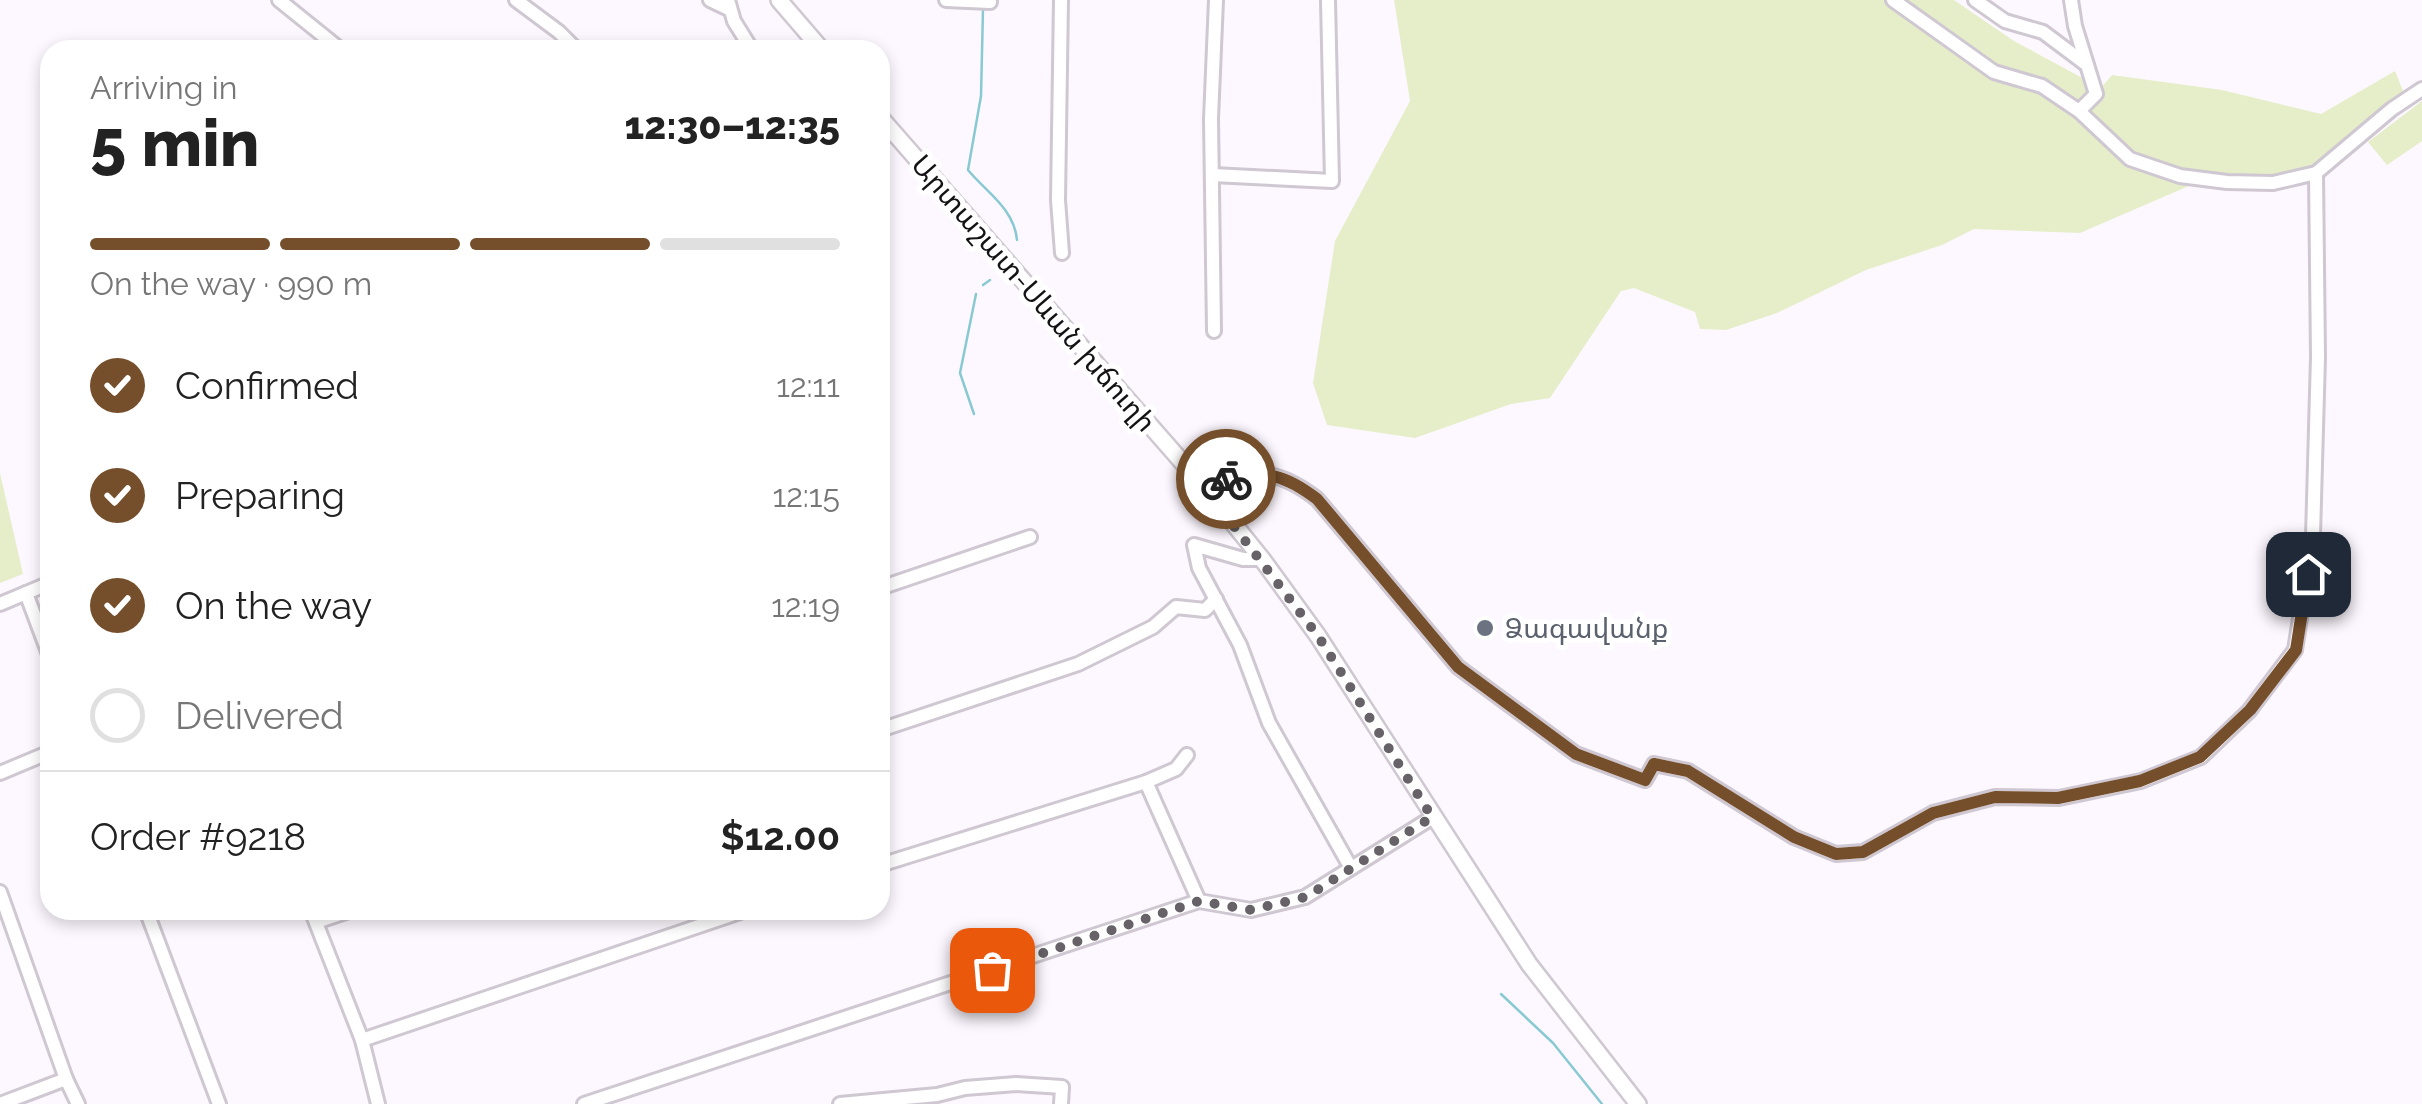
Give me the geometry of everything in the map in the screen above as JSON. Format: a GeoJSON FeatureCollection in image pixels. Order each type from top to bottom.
{"type":"FeatureCollection","features":[{"type":"Feature","properties":{"kind":"main road"},"geometry":{"type":"LineString","coordinates":[[779,0],[813,40]]}},
{"type":"Feature","properties":{"kind":"main road","name":"Արտաշատ-Սևան խճուղի"},"geometry":{"type":"LineString","coordinates":[[890,128],[1204,487],[1262,559],[1318,636],[1529,964],[1638,1104]]}},
{"type":"Feature","properties":{"kind":"street"},"geometry":{"type":"LineString","coordinates":[[279,0],[329,40]]}},
{"type":"Feature","properties":{"kind":"street"},"geometry":{"type":"LineString","coordinates":[[516,0],[567,40]]}},
{"type":"Feature","properties":{"kind":"street"},"geometry":{"type":"LineString","coordinates":[[710,0],[729,4],[747,40]]}},
{"type":"Feature","properties":{"kind":"street"},"geometry":{"type":"LineString","coordinates":[[950,0],[990,2]]}},
{"type":"Feature","properties":{"kind":"street"},"geometry":{"type":"LineString","coordinates":[[1060,0],[1058,200],[1062,253]]}},
{"type":"Feature","properties":{"kind":"street"},"geometry":{"type":"LineString","coordinates":[[1214,331],[1211,119],[1216,0]]}},
{"type":"Feature","properties":{"kind":"street"},"geometry":{"type":"LineString","coordinates":[[1213,175],[1332,181],[1328,0]]}},
{"type":"Feature","properties":{"kind":"street"},"geometry":{"type":"LineString","coordinates":[[1893,0],[1994,72],[2042,86],[2079,111],[2130,159],[2180,176],[2273,184],[2316,174],[2392,109],[2422,90]]}},
{"type":"Feature","properties":{"kind":"street"},"geometry":{"type":"LineString","coordinates":[[1975,0],[2004,21],[2043,32],[2088,65]]}},
{"type":"Feature","properties":{"kind":"street"},"geometry":{"type":"LineString","coordinates":[[2071,0],[2096,94],[2079,111]]}},
{"type":"Feature","properties":{"kind":"street"},"geometry":{"type":"LineString","coordinates":[[1204,487],[1228,478],[1267,474],[1293,481],[1317,499],[1458,667],[1576,754],[1645,780],[1654,764],[1688,771],[1794,837],[1836,854],[1863,852],[1933,813],[1995,797],[2058,798],[2140,781],[2200,757],[2250,710],[2296,650],[2314,536],[2318,357],[2316,174]]}},
{"type":"Feature","properties":{"kind":"street"},"geometry":{"type":"LineString","coordinates":[[890,585],[1030,537]]}},
{"type":"Feature","properties":{"kind":"street"},"geometry":{"type":"LineString","coordinates":[[1262,559],[1243,559],[1194,545],[1199,568],[1240,645],[1268,723],[1351,868]]}},
{"type":"Feature","properties":{"kind":"street"},"geometry":{"type":"LineString","coordinates":[[0,604],[40,587]]}},
{"type":"Feature","properties":{"kind":"street"},"geometry":{"type":"LineString","coordinates":[[26,593],[40,630]]}},
{"type":"Feature","properties":{"kind":"street"},"geometry":{"type":"LineString","coordinates":[[890,727],[1078,664],[1152,627],[1176,607],[1205,610],[1216,599]]}},
{"type":"Feature","properties":{"kind":"street"},"geometry":{"type":"LineString","coordinates":[[890,862],[1146,782],[1176,769],[1186,755]]}},
{"type":"Feature","properties":{"kind":"street"},"geometry":{"type":"LineString","coordinates":[[0,773],[40,756]]}},
{"type":"Feature","properties":{"kind":"street"},"geometry":{"type":"LineString","coordinates":[[1146,782],[1199,901]]}},
{"type":"Feature","properties":{"kind":"street"},"geometry":{"type":"LineString","coordinates":[[584,1104],[1199,901],[1251,910],[1306,897],[1432,817]]}},
{"type":"Feature","properties":{"kind":"street"},"geometry":{"type":"LineString","coordinates":[[0,892],[78,1104]]}},
{"type":"Feature","properties":{"kind":"street"},"geometry":{"type":"LineString","coordinates":[[150,920],[219,1104]]}},
{"type":"Feature","properties":{"kind":"street"},"geometry":{"type":"LineString","coordinates":[[315,920],[362,1040],[378,1104]]}},
{"type":"Feature","properties":{"kind":"street"},"geometry":{"type":"LineString","coordinates":[[362,1040],[716,920]]}},
{"type":"Feature","properties":{"kind":"street"},"geometry":{"type":"LineString","coordinates":[[0,1104],[66,1078]]}},
{"type":"Feature","properties":{"kind":"street"},"geometry":{"type":"LineString","coordinates":[[840,1104],[1016,1084],[1062,1088],[1061,1104]]}},
{"type":"Feature","properties":{"kind":"green space"},"geometry":{"type":"Polygon","coordinates":[[[1394,0],[1954,0],[2014,41],[2101,88],[2112,75],[2222,90],[2321,114],[2395,71],[2404,93],[2315,171],[2281,180],[2205,179],[2080,233],[1974,229],[1942,245],[1866,270],[1777,313],[1726,330],[1700,329],[1695,312],[1634,288],[1621,291],[1550,398],[1511,404],[1415,438],[1327,425],[1313,383],[1335,241],[1410,101],[1394,0]]]}},
{"type":"Feature","properties":{"kind":"green space"},"geometry":{"type":"Polygon","coordinates":[[[2422,101],[2422,141],[2387,165],[2368,142],[2422,101]]]}},
{"type":"Feature","properties":{"kind":"green space"},"geometry":{"type":"Polygon","coordinates":[[[0,473],[23,574],[0,583],[0,473]]]}},
{"type":"Feature","properties":{"kind":"waterway"},"geometry":{"type":"LineString","coordinates":[[983,9],[981,96],[968,170],[1005,210],[1017,240]]}},
{"type":"Feature","properties":{"kind":"waterway"},"geometry":{"type":"LineString","coordinates":[[983,285],[990,280]]}},
{"type":"Feature","properties":{"kind":"waterway"},"geometry":{"type":"LineString","coordinates":[[974,414],[960,373],[976,294]]}},
{"type":"Feature","properties":{"kind":"waterway"},"geometry":{"type":"LineString","coordinates":[[1501,994],[1553,1043],[1602,1104]]}},
{"type":"Feature","properties":{"kind":"way so far"},"geometry":{"type":"LineString","coordinates":[[992,970],[1199,901],[1251,910],[1306,897],[1432,817],[1318,636],[1204,487],[1226,479]]}},
{"type":"Feature","properties":{"kind":"place","name":"Ձագավանք"},"geometry":{"type":"Point","coordinates":[1485,628]}},
{"type":"Feature","properties":{"kind":"route"},"geometry":{"type":"LineString","coordinates":[[1226,479],[1279,476],[1317,499],[1458,667],[1576,754],[1645,780],[1654,764],[1688,771],[1794,837],[1836,854],[1863,852],[1933,813],[1995,797],[2058,798],[2140,781],[2200,757],[2250,710],[2296,650],[2308,574]]}}]}
